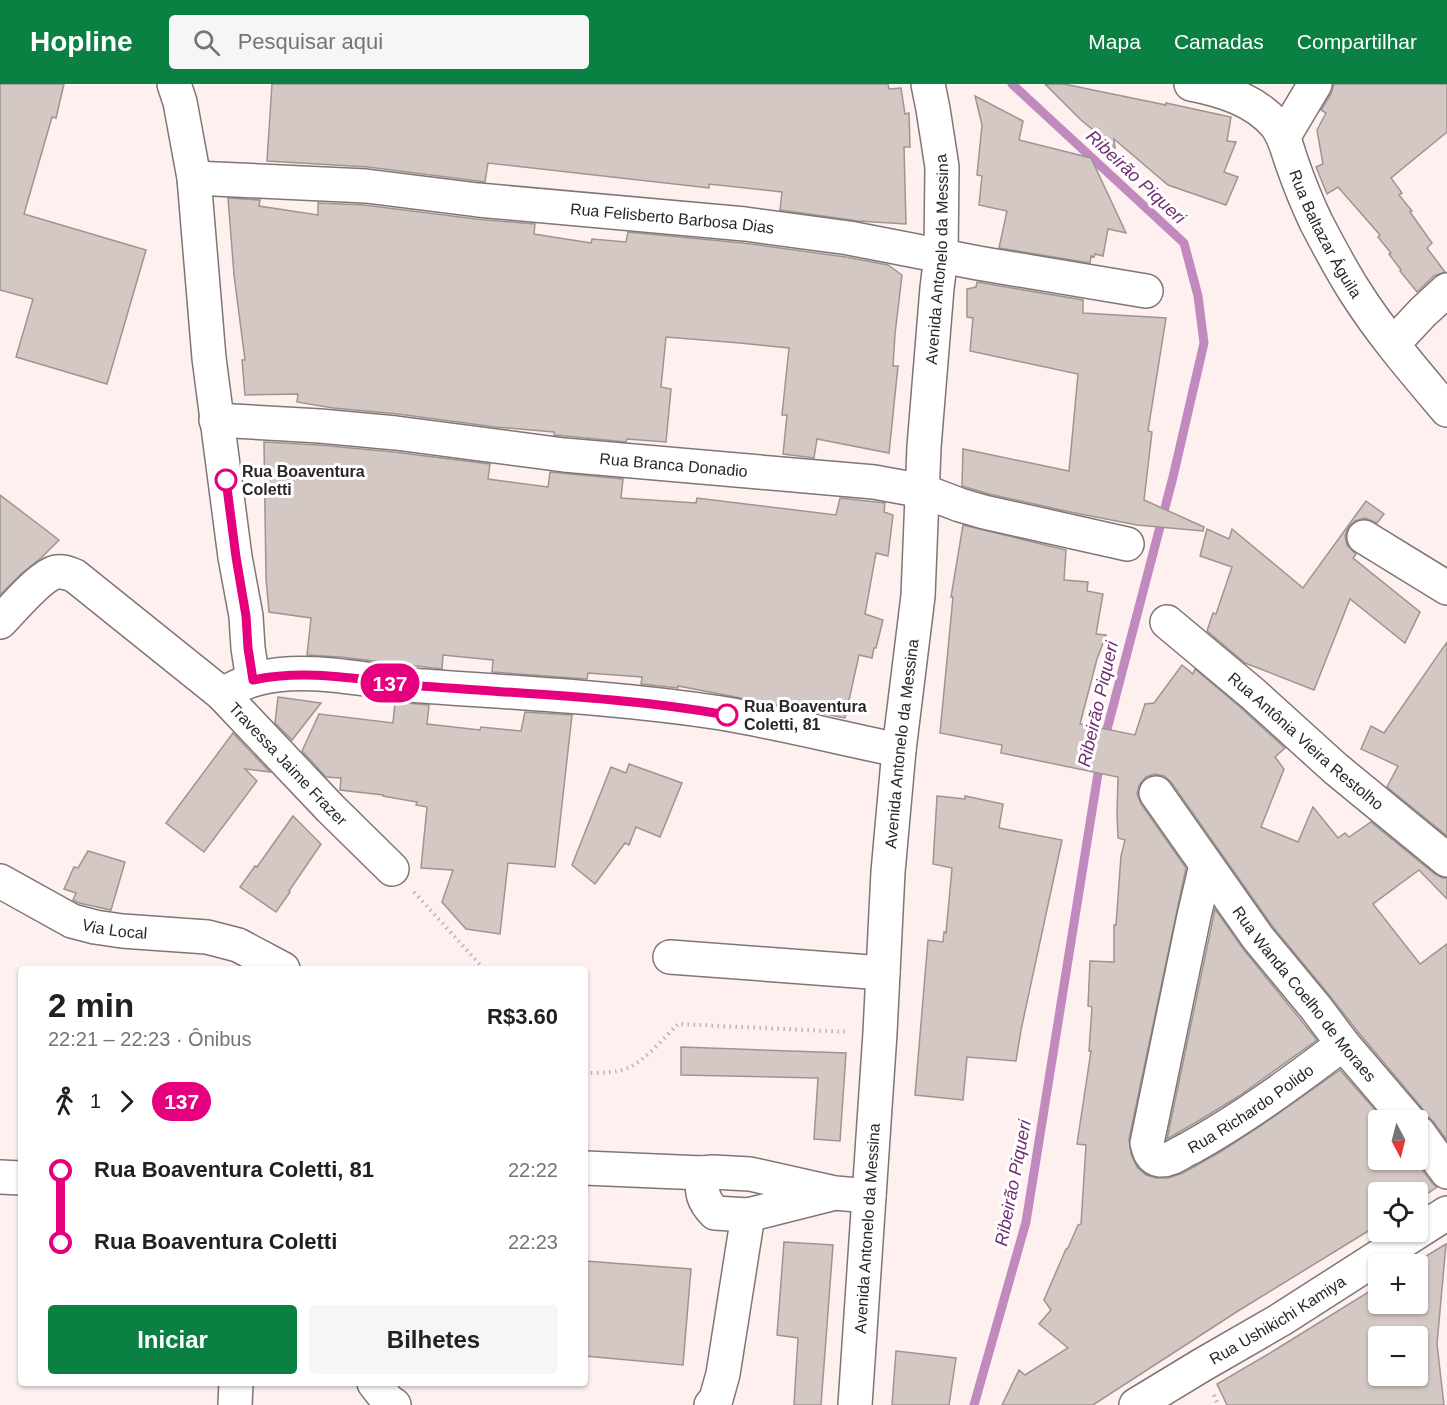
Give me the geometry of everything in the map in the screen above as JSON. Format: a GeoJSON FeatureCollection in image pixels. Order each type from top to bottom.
{"type":"FeatureCollection","features":[{"type":"Feature","properties":{"kind":"street"},"geometry":{"type":"LineString","coordinates":[[174,84],[180,102],[194,178],[216,420],[246,616],[253,680]]}},
{"type":"Feature","properties":{"kind":"street","name":"Avenida Antonelo da Messina"},"geometry":{"type":"LineString","coordinates":[[855,1405],[880,1033],[888,872],[899,750],[918,597],[926,425],[941,256],[942,167],[928,84]]}},
{"type":"Feature","properties":{"kind":"street","name":"Rua Baltazar Águila"},"geometry":{"type":"LineString","coordinates":[[1191,84],[1245,100],[1275,124],[1284,136],[1309,207],[1354,290],[1393,344],[1447,410]]}},
{"type":"Feature","properties":{"kind":"street"},"geometry":{"type":"LineString","coordinates":[[1284,136],[1315,84]]}},
{"type":"Feature","properties":{"kind":"street","name":"Rua Felisberto Barbosa Dias"},"geometry":{"type":"LineString","coordinates":[[194,178],[366,186],[478,200],[745,225],[849,238],[1146,291]]}},
{"type":"Feature","properties":{"kind":"street"},"geometry":{"type":"LineString","coordinates":[[1393,344],[1447,290]]}},
{"type":"Feature","properties":{"kind":"street","name":"Rua Branca Donadio"},"geometry":{"type":"LineString","coordinates":[[216,420],[396,433],[564,455],[874,482],[923,491],[984,512],[1127,544]]}},
{"type":"Feature","properties":{"kind":"street"},"geometry":{"type":"LineString","coordinates":[[1364,537],[1447,588]]}},
{"type":"Feature","properties":{"kind":"street","name":"Travessa Jaime Frazer"},"geometry":{"type":"LineString","coordinates":[[0,622],[43,579],[54,573],[65,572],[75,576],[222,694],[330,808],[392,869]]}},
{"type":"Feature","properties":{"kind":"street","name":"Rua Antônia Vieira Restolho"},"geometry":{"type":"LineString","coordinates":[[1167,622],[1252,693],[1336,769],[1447,860]]}},
{"type":"Feature","properties":{"kind":"street"},"geometry":{"type":"LineString","coordinates":[[222,694],[253,680],[270,676],[324,675],[419,686],[635,702],[728,715],[899,750]]}},
{"type":"Feature","properties":{"kind":"street","name":"Rua Wanda Coelho de Moraes"},"geometry":{"type":"LineString","coordinates":[[1156,793],[1258,938],[1399,1110]]}},
{"type":"Feature","properties":{"kind":"street","name":"Rua Richardo Polido"},"geometry":{"type":"LineString","coordinates":[[1206,865],[1147,1143],[1152,1156],[1158,1160],[1167,1160],[1202,1141],[1258,1106],[1343,1044]]}},
{"type":"Feature","properties":{"kind":"street","name":"Via Local"},"geometry":{"type":"LineString","coordinates":[[0,881],[72,921],[122,931],[207,937],[234,957],[271,966]]}},
{"type":"Feature","properties":{"kind":"street"},"geometry":{"type":"LineString","coordinates":[[670,957],[883,973]]}},
{"type":"Feature","properties":{"kind":"street"},"geometry":{"type":"LineString","coordinates":[[1428,1146],[1447,1172]]}},
{"type":"Feature","properties":{"kind":"street"},"geometry":{"type":"LineString","coordinates":[[588,1168],[750,1174],[835,1193],[869,1196]]}},
{"type":"Feature","properties":{"kind":"street"},"geometry":{"type":"LineString","coordinates":[[702,1173],[702,1192],[705,1204],[715,1213],[748,1215],[835,1193]]}},
{"type":"Feature","properties":{"kind":"street"},"geometry":{"type":"LineString","coordinates":[[0,1177],[18,1178]]}},
{"type":"Feature","properties":{"kind":"street","name":"Rua Ushikichi Kamiya"},"geometry":{"type":"LineString","coordinates":[[1136,1405],[1280,1320],[1447,1213]]}},
{"type":"Feature","properties":{"kind":"street"},"geometry":{"type":"LineString","coordinates":[[711,1405],[716,1399],[723,1374],[748,1215]]}},
{"type":"Feature","properties":{"kind":"street"},"geometry":{"type":"LineString","coordinates":[[236,1386],[236,1405]]}},
{"type":"Feature","properties":{"kind":"street"},"geometry":{"type":"LineString","coordinates":[[376,1386],[394,1405]]}},
{"type":"Feature","properties":{"kind":"path"},"geometry":{"type":"LineString","coordinates":[[392,869],[481,966]]}},
{"type":"Feature","properties":{"kind":"path"},"geometry":{"type":"LineString","coordinates":[[588,1073],[604,1073],[631,1067],[678,1024],[880,1033]]}},
{"type":"Feature","properties":{"kind":"building"},"geometry":{"type":"Polygon","coordinates":[[[0,84],[64,84],[56,118],[52,117],[24,214],[146,250],[107,384],[16,357],[33,299],[0,290],[0,84]]]}},
{"type":"Feature","properties":{"kind":"building"},"geometry":{"type":"Polygon","coordinates":[[[272,84],[888,84],[889,89],[901,88],[905,114],[909,113],[910,147],[904,147],[906,224],[858,221],[780,210],[782,192],[709,184],[709,188],[488,163],[485,182],[368,167],[267,161],[272,84]]]}},
{"type":"Feature","properties":{"kind":"building"},"geometry":{"type":"Polygon","coordinates":[[[1045,84],[1064,84],[1231,117],[1227,141],[1236,142],[1224,172],[1238,177],[1226,205],[1168,185],[1114,139],[1115,148],[1081,120],[1045,84]]]}},
{"type":"Feature","properties":{"kind":"building"},"geometry":{"type":"Polygon","coordinates":[[[1334,84],[1447,84],[1447,132],[1391,178],[1402,193],[1399,195],[1432,243],[1427,248],[1445,272],[1434,276],[1417,292],[1400,271],[1389,254],[1391,253],[1378,237],[1380,235],[1338,187],[1327,194],[1316,167],[1323,164],[1317,130],[1326,113],[1321,110],[1334,84]]]}},
{"type":"Feature","properties":{"kind":"building"},"geometry":{"type":"Polygon","coordinates":[[[975,96],[1023,121],[1019,140],[1091,158],[1126,233],[1108,229],[1103,256],[1095,254],[1094,257],[1091,256],[1090,263],[999,248],[1007,211],[979,205],[982,176],[977,175],[982,125],[975,96]]]}},
{"type":"Feature","properties":{"kind":"building"},"geometry":{"type":"Polygon","coordinates":[[[228,198],[260,200],[259,206],[318,215],[318,203],[364,205],[535,224],[534,234],[591,243],[592,239],[626,242],[628,232],[743,243],[888,265],[902,275],[895,334],[893,366],[898,366],[889,453],[817,439],[814,458],[783,454],[787,415],[782,415],[789,348],[740,343],[666,337],[661,387],[671,389],[666,442],[627,439],[626,442],[554,435],[554,432],[333,408],[297,402],[298,394],[245,395],[242,360],[245,360],[234,275],[228,198]]]}},
{"type":"Feature","properties":{"kind":"building"},"geometry":{"type":"Polygon","coordinates":[[[977,282],[1083,300],[1083,313],[1166,318],[1148,431],[1152,432],[1144,500],[1204,527],[1203,531],[1137,525],[989,494],[962,486],[963,449],[1069,471],[1078,374],[970,351],[973,318],[967,317],[967,289],[976,287],[977,282]]]}},
{"type":"Feature","properties":{"kind":"building"},"geometry":{"type":"Polygon","coordinates":[[[264,442],[394,452],[490,464],[488,479],[548,487],[550,472],[623,479],[621,498],[696,503],[697,498],[836,515],[840,498],[885,503],[884,512],[893,515],[888,556],[876,553],[865,614],[883,620],[876,648],[874,648],[872,658],[859,655],[845,718],[678,686],[678,688],[641,684],[642,677],[588,673],[587,679],[492,672],[493,660],[443,655],[442,669],[307,655],[311,618],[269,612],[266,578],[264,442]]]}},
{"type":"Feature","properties":{"kind":"building"},"geometry":{"type":"Polygon","coordinates":[[[0,495],[59,540],[0,595],[0,495]]]}},
{"type":"Feature","properties":{"kind":"building"},"geometry":{"type":"Polygon","coordinates":[[[1366,501],[1384,514],[1377,523],[1365,518],[1355,521],[1348,528],[1345,536],[1347,545],[1356,554],[1353,558],[1420,612],[1405,643],[1350,599],[1314,690],[1245,663],[1207,631],[1213,613],[1216,614],[1232,567],[1200,556],[1207,529],[1229,539],[1232,529],[1303,588],[1366,501]]]}},
{"type":"Feature","properties":{"kind":"building"},"geometry":{"type":"Polygon","coordinates":[[[963,525],[1066,550],[1064,580],[1088,582],[1087,591],[1103,594],[1096,634],[1106,635],[1097,659],[1080,724],[1135,735],[1145,704],[1154,703],[1182,665],[1193,674],[1195,669],[1285,748],[1275,757],[1284,769],[1261,827],[1298,842],[1313,807],[1338,838],[1345,833],[1349,837],[1371,822],[1435,874],[1447,878],[1447,899],[1419,870],[1373,904],[1420,964],[1447,944],[1447,1140],[1428,1117],[1428,1110],[1423,1110],[1273,927],[1171,782],[1164,776],[1155,774],[1146,777],[1139,785],[1137,794],[1141,804],[1186,868],[1129,1139],[1131,1154],[1137,1167],[1146,1175],[1156,1178],[1168,1178],[1183,1173],[1259,1127],[1340,1070],[1375,1110],[1368,1110],[1368,1170],[1422,1170],[1437,1187],[1428,1193],[1428,1182],[1368,1182],[1368,1231],[1238,1311],[1093,1405],[1002,1405],[1019,1370],[1025,1375],[1068,1348],[1039,1324],[1051,1310],[1044,1300],[1066,1249],[1078,1225],[1081,1224],[1086,1145],[1077,1144],[1091,1051],[1089,1051],[1092,1007],[1088,1006],[1090,961],[1114,962],[1114,925],[1116,925],[1121,856],[1125,840],[1118,838],[1118,777],[1001,753],[1002,745],[940,733],[953,597],[951,597],[963,525]]]}},
{"type":"Feature","properties":{"kind":"building"},"geometry":{"type":"Polygon","coordinates":[[[1447,642],[1447,836],[1387,787],[1398,766],[1361,749],[1371,726],[1384,733],[1447,642]]]}},
{"type":"Feature","properties":{"kind":"building"},"geometry":{"type":"Polygon","coordinates":[[[278,697],[321,703],[292,740],[275,723],[278,697]]]}},
{"type":"Feature","properties":{"kind":"building"},"geometry":{"type":"Polygon","coordinates":[[[395,702],[429,705],[427,724],[480,730],[481,727],[521,731],[525,712],[572,715],[555,867],[508,863],[500,934],[466,929],[442,902],[453,870],[421,868],[427,807],[416,805],[417,802],[383,795],[340,790],[341,778],[326,777],[302,751],[319,714],[393,723],[395,702]]]}},
{"type":"Feature","properties":{"kind":"building"},"geometry":{"type":"Polygon","coordinates":[[[233,733],[270,772],[245,769],[257,781],[204,852],[166,823],[233,733]]]}},
{"type":"Feature","properties":{"kind":"building"},"geometry":{"type":"Polygon","coordinates":[[[629,764],[682,783],[660,837],[636,827],[629,845],[625,843],[595,884],[572,865],[611,767],[626,773],[629,764]]]}},
{"type":"Feature","properties":{"kind":"building"},"geometry":{"type":"Polygon","coordinates":[[[937,796],[965,799],[965,796],[1003,804],[999,828],[1062,840],[1016,1061],[967,1057],[963,1100],[915,1095],[928,940],[943,942],[944,932],[946,933],[952,868],[933,864],[937,796]]]}},
{"type":"Feature","properties":{"kind":"building"},"geometry":{"type":"Polygon","coordinates":[[[293,816],[321,844],[276,912],[240,887],[293,816]]]}},
{"type":"Feature","properties":{"kind":"building"},"geometry":{"type":"Polygon","coordinates":[[[88,851],[125,862],[111,910],[79,903],[73,900],[76,893],[64,889],[74,867],[78,868],[88,851]]]}},
{"type":"Feature","properties":{"kind":"building"},"geometry":{"type":"Polygon","coordinates":[[[1215,909],[1244,950],[1317,1040],[1239,1096],[1167,1139],[1215,909]]]}},
{"type":"Feature","properties":{"kind":"building"},"geometry":{"type":"Polygon","coordinates":[[[681,1047],[846,1053],[840,1141],[814,1139],[818,1078],[681,1075],[681,1047]]]}},
{"type":"Feature","properties":{"kind":"building"},"geometry":{"type":"Polygon","coordinates":[[[784,1242],[833,1245],[821,1405],[794,1405],[798,1338],[777,1335],[784,1242]]]}},
{"type":"Feature","properties":{"kind":"building"},"geometry":{"type":"Polygon","coordinates":[[[1446,1244],[1437,1344],[1444,1405],[1227,1405],[1217,1384],[1368,1292],[1368,1314],[1428,1314],[1428,1255],[1446,1244]]]}},
{"type":"Feature","properties":{"kind":"building"},"geometry":{"type":"Polygon","coordinates":[[[588,1261],[691,1269],[683,1365],[588,1356],[588,1261]]]}},
{"type":"Feature","properties":{"kind":"building"},"geometry":{"type":"Polygon","coordinates":[[[896,1351],[956,1358],[949,1405],[892,1405],[896,1351]]]}},
{"type":"Feature","properties":{"kind":"waterway","name":"Ribeirão Piqueri"},"geometry":{"type":"LineString","coordinates":[[1012,84],[1184,243],[1198,296],[1204,343],[1173,477],[1104,741]]}},
{"type":"Feature","properties":{"kind":"waterway","name":"Ribeirão Piqueri"},"geometry":{"type":"LineString","coordinates":[[974,1405],[1026,1222],[1100,761]]}},
{"type":"Feature","properties":{"kind":"bus line","name":"137"},"geometry":{"type":"LineString","coordinates":[[226,480],[253,680],[270,676],[324,675],[419,686],[635,702],[727,715]]}},
{"type":"Feature","properties":{"kind":"place","name":"Rua Boaventura Coletti"},"geometry":{"type":"Point","coordinates":[226,480]}},
{"type":"Feature","properties":{"kind":"place","name":"Rua Boaventura Coletti, 81"},"geometry":{"type":"Point","coordinates":[727,715]}}]}
